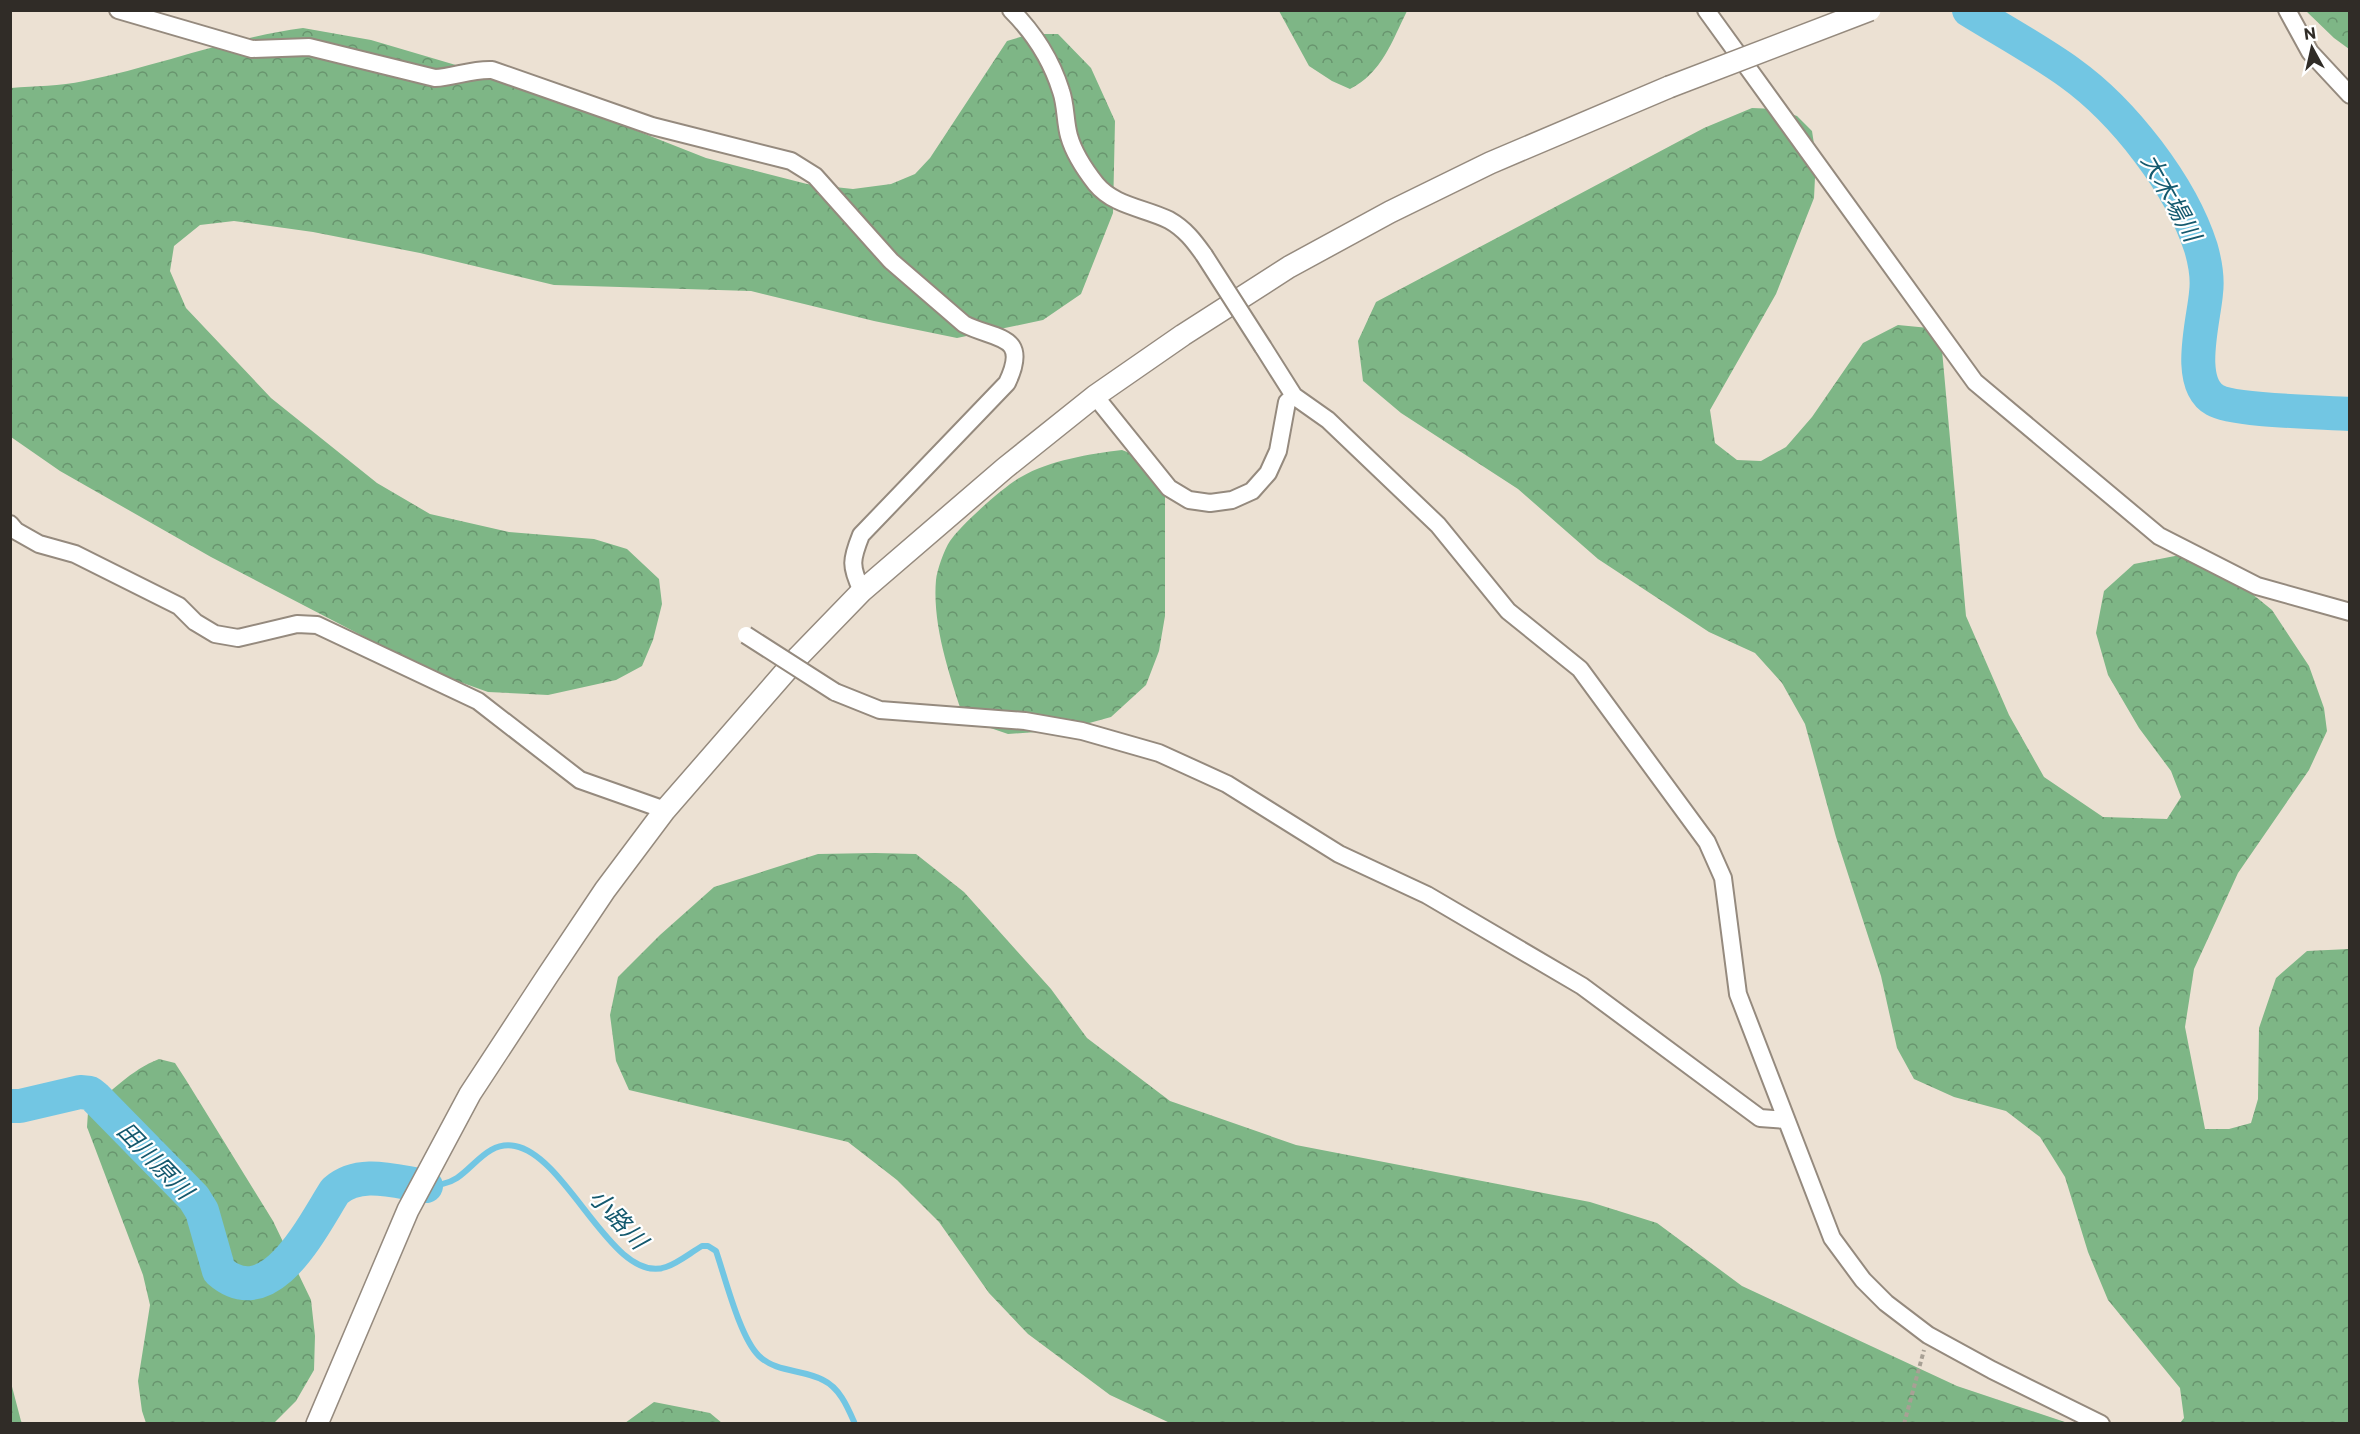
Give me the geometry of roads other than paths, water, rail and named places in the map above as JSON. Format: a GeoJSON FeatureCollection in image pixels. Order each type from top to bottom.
{"type":"FeatureCollection","features":[{"type":"Feature","properties":{"kind":"street"},"geometry":{"type":"LineString","coordinates":[[118,10],[252,49],[309,47],[435,78],[479,69],[492,70],[652,126],[791,161],[815,176],[891,261],[964,324],[1004,338],[1011,346],[1015,357],[1014,370],[1007,383],[861,535],[853,554],[852,571],[862,591]]}},
{"type":"Feature","properties":{"kind":"street"},"geometry":{"type":"LineString","coordinates":[[1011,10],[1031,30],[1046,53],[1062,93],[1069,137],[1081,164],[1098,187],[1119,201],[1168,220],[1187,232],[1294,396],[1328,420],[1438,525],[1508,611],[1580,669],[1707,842],[1723,878],[1738,994],[1833,1238],[1863,1280],[1886,1304],[1928,1335],[1992,1370],[2101,1424]]}},
{"type":"Feature","properties":{"kind":"street"},"geometry":{"type":"LineString","coordinates":[[1706,10],[1976,382],[2159,536],[2257,586],[2349,612]]}},
{"type":"Feature","properties":{"kind":"street"},"geometry":{"type":"LineString","coordinates":[[317,1424],[408,1210],[470,1094],[605,890],[664,810],[799,656],[862,591],[1005,468],[1095,396],[1183,335],[1289,267],[1390,212],[1490,164],[1669,87],[1870,10]]}},
{"type":"Feature","properties":{"kind":"street"},"geometry":{"type":"LineString","coordinates":[[2286,10],[2310,52],[2349,95]]}},
{"type":"Feature","properties":{"kind":"street"},"geometry":{"type":"LineString","coordinates":[[1095,396],[1169,488],[1189,500],[1210,503],[1232,500],[1252,491],[1268,473],[1278,451],[1287,402],[1294,396]]}},
{"type":"Feature","properties":{"kind":"street"},"geometry":{"type":"LineString","coordinates":[[10,524],[16,531],[39,544],[75,554],[179,606],[195,622],[215,634],[238,638],[297,624],[317,625],[478,701],[580,780],[664,810]]}},
{"type":"Feature","properties":{"kind":"street"},"geometry":{"type":"LineString","coordinates":[[746,635],[835,692],[880,710],[1025,721],[1082,731],[1158,753],[1227,784],[1339,854],[1427,895],[1582,986],[1760,1118],[1786,1120]]}},
{"type":"Feature","properties":{"kind":"waterway","name":"大木場川"},"geometry":{"type":"LineString","coordinates":[[1969,10],[2045,56],[2090,89],[2129,128],[2148,151],[2180,199],[2192,224],[2205,264],[2207,287],[2198,350],[2198,366],[2206,392],[2215,400],[2240,407],[2350,414]]}},
{"type":"Feature","properties":{"kind":"waterway","name":"田川原川"},"geometry":{"type":"LineString","coordinates":[[10,1106],[20,1106],[80,1092],[90,1093],[194,1198],[202,1211],[219,1271],[238,1282],[256,1282],[272,1274],[288,1261],[335,1191],[345,1184],[356,1180],[379,1179],[426,1186]]}},
{"type":"Feature","properties":{"kind":"waterway","name":"小路川"},"geometry":{"type":"LineString","coordinates":[[427,1186],[454,1180],[490,1150],[506,1145],[515,1146],[535,1155],[554,1172],[609,1240],[628,1258],[646,1268],[666,1267],[702,1246],[708,1246],[716,1251],[739,1322],[759,1356],[774,1365],[807,1374],[829,1384],[843,1399],[855,1424]]}}]}
